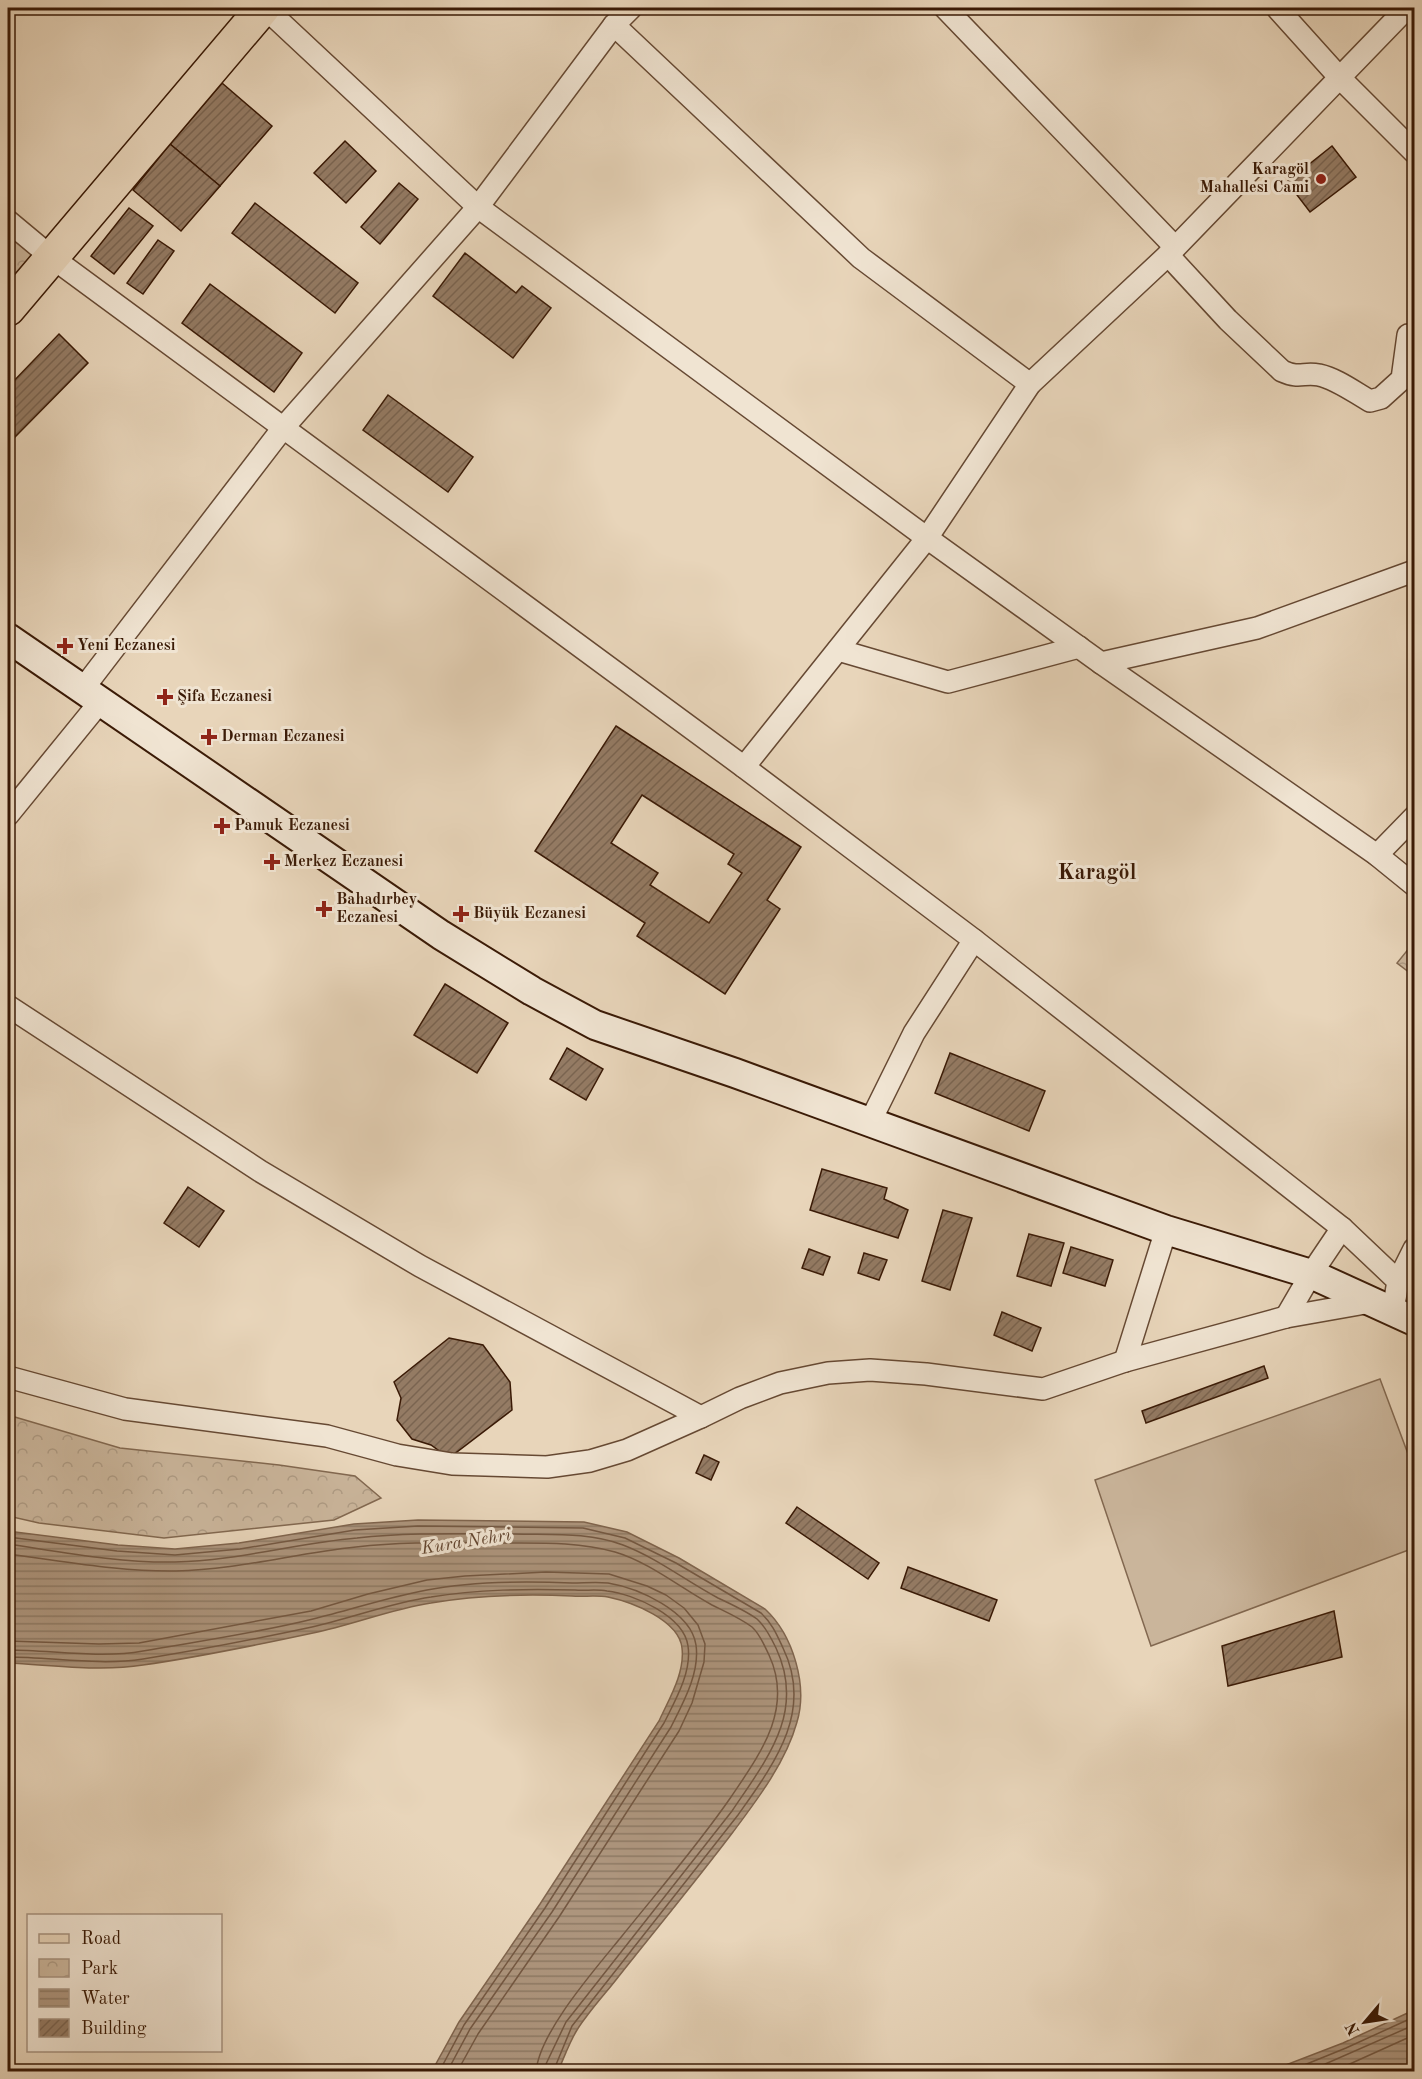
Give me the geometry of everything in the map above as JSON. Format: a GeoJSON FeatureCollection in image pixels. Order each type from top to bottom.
{"type":"FeatureCollection","features":[{"type":"Feature","properties":{"kind":"main road"},"geometry":{"type":"LineString","coordinates":[[8,309],[50,256],[264,8]]}},
{"type":"Feature","properties":{"kind":"main road"},"geometry":{"type":"LineString","coordinates":[[8,638],[441,935],[532,991],[595,1025],[1166,1230],[1311,1274],[1393,1311]]}},
{"type":"Feature","properties":{"kind":"street"},"geometry":{"type":"LineString","coordinates":[[264,8],[478,207],[927,538],[1101,663],[1377,855],[1414,885]]}},
{"type":"Feature","properties":{"kind":"street"},"geometry":{"type":"LineString","coordinates":[[8,814],[283,428],[478,207],[614,25],[631,8]]}},
{"type":"Feature","properties":{"kind":"street"},"geometry":{"type":"LineString","coordinates":[[945,8],[1172,251],[1228,320],[1282,371],[1292,375],[1319,375],[1329,378],[1370,401],[1376,400],[1398,383],[1404,375],[1408,335]]}},
{"type":"Feature","properties":{"kind":"street"},"geometry":{"type":"LineString","coordinates":[[1277,8],[1340,78],[1414,152]]}},
{"type":"Feature","properties":{"kind":"street"},"geometry":{"type":"LineString","coordinates":[[744,767],[927,538],[1030,384],[1172,251],[1407,8]]}},
{"type":"Feature","properties":{"kind":"street"},"geometry":{"type":"LineString","coordinates":[[614,25],[861,258],[1030,384]]}},
{"type":"Feature","properties":{"kind":"street"},"geometry":{"type":"LineString","coordinates":[[8,221],[50,256],[744,767],[974,940],[1342,1228],[1398,1281]]}},
{"type":"Feature","properties":{"kind":"street"},"geometry":{"type":"LineString","coordinates":[[1101,663],[1257,628],[1414,571]]}},
{"type":"Feature","properties":{"kind":"street"},"geometry":{"type":"LineString","coordinates":[[838,650],[948,682],[1079,647]]}},
{"type":"Feature","properties":{"kind":"street"},"geometry":{"type":"LineString","coordinates":[[1377,855],[1414,817]]}},
{"type":"Feature","properties":{"kind":"street"},"geometry":{"type":"LineString","coordinates":[[870,1122],[914,1033],[974,940]]}},
{"type":"Feature","properties":{"kind":"street"},"geometry":{"type":"LineString","coordinates":[[8,1006],[260,1171],[410,1261],[701,1417]]}},
{"type":"Feature","properties":{"kind":"street"},"geometry":{"type":"LineString","coordinates":[[1286,1317],[1342,1228]]}},
{"type":"Feature","properties":{"kind":"street"},"geometry":{"type":"LineString","coordinates":[[1125,1361],[1166,1230]]}},
{"type":"Feature","properties":{"kind":"street"},"geometry":{"type":"LineString","coordinates":[[8,1377],[125,1409],[327,1437],[397,1455],[452,1464],[547,1467],[590,1461],[627,1450],[740,1398],[780,1383],[828,1373],[870,1370],[926,1374],[1043,1389],[1125,1361],[1286,1317],[1393,1311],[1398,1281],[1414,1249]]}},
{"type":"Feature","properties":{"kind":"green space"},"geometry":{"type":"Polygon","coordinates":[[[8,234],[34,254],[8,286],[8,234]]]}},
{"type":"Feature","properties":{"kind":"green space"},"geometry":{"type":"Polygon","coordinates":[[[1414,942],[1414,976],[1397,963],[1414,942]]]}},
{"type":"Feature","properties":{"kind":"green space"},"geometry":{"type":"Polygon","coordinates":[[[1380,1379],[1414,1470],[1414,1548],[1151,1646],[1095,1480],[1380,1379]]]}},
{"type":"Feature","properties":{"kind":"green space"},"geometry":{"type":"Polygon","coordinates":[[[8,1415],[120,1448],[279,1465],[355,1476],[381,1498],[334,1520],[164,1538],[39,1523],[8,1516],[8,1415]]]}},
{"type":"Feature","properties":{"kind":"water","name":"Kura Nehri"},"geometry":{"type":"Polygon","coordinates":[[[418,1520],[584,1522],[627,1532],[679,1558],[765,1609],[783,1632],[796,1661],[801,1692],[800,1708],[792,1737],[778,1766],[761,1794],[719,1850],[592,2009],[572,2040],[558,2071],[432,2071],[459,2022],[540,1904],[659,1721],[675,1686],[682,1657],[679,1638],[664,1621],[641,1608],[608,1597],[537,1595],[484,1597],[416,1606],[313,1633],[207,1655],[143,1665],[93,1668],[8,1663],[8,1531],[118,1545],[175,1549],[239,1543],[354,1524],[418,1520]]]}},
{"type":"Feature","properties":{"kind":"water"},"geometry":{"type":"Polygon","coordinates":[[[1414,2010],[1414,2071],[1270,2071],[1343,2043],[1414,2010]]]}},
{"type":"Feature","properties":{"kind":"building"},"geometry":{"type":"Polygon","coordinates":[[[222,83],[272,126],[220,186],[170,144],[222,83]]]}},
{"type":"Feature","properties":{"kind":"building"},"geometry":{"type":"Polygon","coordinates":[[[345,141],[376,171],[346,203],[314,173],[345,141]]]}},
{"type":"Feature","properties":{"kind":"building"},"geometry":{"type":"Polygon","coordinates":[[[170,144],[220,186],[181,231],[133,190],[170,144]]]}},
{"type":"Feature","properties":{"kind":"building","name":"Karagöl Mahallesi Cami"},"geometry":{"type":"Polygon","coordinates":[[[1332,146],[1356,177],[1310,212],[1287,182],[1332,146]]]}},
{"type":"Feature","properties":{"kind":"building"},"geometry":{"type":"Polygon","coordinates":[[[399,183],[418,199],[380,244],[361,227],[399,183]]]}},
{"type":"Feature","properties":{"kind":"building"},"geometry":{"type":"Polygon","coordinates":[[[255,203],[358,283],[335,313],[232,233],[255,203]]]}},
{"type":"Feature","properties":{"kind":"building"},"geometry":{"type":"Polygon","coordinates":[[[129,208],[153,226],[114,274],[91,256],[129,208]]]}},
{"type":"Feature","properties":{"kind":"building"},"geometry":{"type":"Polygon","coordinates":[[[158,240],[174,251],[143,294],[127,283],[158,240]]]}},
{"type":"Feature","properties":{"kind":"building"},"geometry":{"type":"Polygon","coordinates":[[[465,253],[516,293],[522,286],[551,308],[513,358],[433,296],[465,253]]]}},
{"type":"Feature","properties":{"kind":"building"},"geometry":{"type":"Polygon","coordinates":[[[210,284],[302,353],[274,392],[182,323],[210,284]]]}},
{"type":"Feature","properties":{"kind":"building"},"geometry":{"type":"Polygon","coordinates":[[[59,334],[88,363],[10,442],[8,439],[8,387],[59,334]]]}},
{"type":"Feature","properties":{"kind":"building"},"geometry":{"type":"Polygon","coordinates":[[[388,395],[473,457],[448,492],[363,430],[388,395]]]}},
{"type":"Feature","properties":{"kind":"building"},"geometry":{"type":"Polygon","coordinates":[[[616,726],[801,847],[767,900],[780,909],[725,994],[637,936],[645,923],[535,851],[616,726]],[[642,795],[611,843],[658,873],[650,885],[709,923],[742,873],[728,864],[734,854],[642,795]]]}},
{"type":"Feature","properties":{"kind":"building"},"geometry":{"type":"Polygon","coordinates":[[[445,984],[508,1023],[477,1073],[414,1035],[445,984]]]}},
{"type":"Feature","properties":{"kind":"building"},"geometry":{"type":"Polygon","coordinates":[[[567,1048],[603,1069],[586,1100],[550,1079],[567,1048]]]}},
{"type":"Feature","properties":{"kind":"building"},"geometry":{"type":"Polygon","coordinates":[[[950,1053],[1045,1091],[1029,1131],[935,1093],[950,1053]]]}},
{"type":"Feature","properties":{"kind":"building"},"geometry":{"type":"Polygon","coordinates":[[[822,1169],[887,1188],[884,1199],[908,1210],[898,1238],[810,1210],[822,1169]]]}},
{"type":"Feature","properties":{"kind":"building"},"geometry":{"type":"Polygon","coordinates":[[[188,1187],[224,1211],[199,1247],[164,1223],[188,1187]]]}},
{"type":"Feature","properties":{"kind":"building"},"geometry":{"type":"Polygon","coordinates":[[[943,1210],[972,1218],[950,1290],[922,1281],[943,1210]]]}},
{"type":"Feature","properties":{"kind":"building"},"geometry":{"type":"Polygon","coordinates":[[[1029,1234],[1064,1243],[1051,1286],[1017,1276],[1029,1234]]]}},
{"type":"Feature","properties":{"kind":"building"},"geometry":{"type":"Polygon","coordinates":[[[1071,1247],[1113,1260],[1105,1286],[1063,1273],[1071,1247]]]}},
{"type":"Feature","properties":{"kind":"building"},"geometry":{"type":"Polygon","coordinates":[[[809,1249],[830,1257],[823,1275],[802,1268],[809,1249]]]}},
{"type":"Feature","properties":{"kind":"building"},"geometry":{"type":"Polygon","coordinates":[[[864,1253],[887,1260],[879,1280],[858,1273],[864,1253]]]}},
{"type":"Feature","properties":{"kind":"building"},"geometry":{"type":"Polygon","coordinates":[[[1002,1312],[1041,1328],[1032,1351],[994,1335],[1002,1312]]]}},
{"type":"Feature","properties":{"kind":"building"},"geometry":{"type":"Polygon","coordinates":[[[449,1338],[483,1345],[510,1382],[512,1410],[449,1458],[431,1445],[412,1439],[397,1420],[401,1398],[394,1382],[449,1338]]]}},
{"type":"Feature","properties":{"kind":"building"},"geometry":{"type":"Polygon","coordinates":[[[1264,1366],[1268,1378],[1146,1423],[1142,1411],[1264,1366]]]}},
{"type":"Feature","properties":{"kind":"building"},"geometry":{"type":"Polygon","coordinates":[[[704,1455],[719,1462],[711,1480],[696,1473],[704,1455]]]}},
{"type":"Feature","properties":{"kind":"building"},"geometry":{"type":"Polygon","coordinates":[[[797,1507],[879,1563],[868,1579],[786,1523],[797,1507]]]}},
{"type":"Feature","properties":{"kind":"building"},"geometry":{"type":"Polygon","coordinates":[[[908,1567],[997,1600],[989,1621],[901,1588],[908,1567]]]}},
{"type":"Feature","properties":{"kind":"building"},"geometry":{"type":"Polygon","coordinates":[[[1334,1611],[1342,1657],[1228,1686],[1222,1646],[1334,1611]]]}},
{"type":"Feature","properties":{"kind":"place","name":"Karagöl Mahallesi Cami"},"geometry":{"type":"Point","coordinates":[1321,179]}},
{"type":"Feature","properties":{"kind":"place","name":"Yeni Eczanesi"},"geometry":{"type":"Point","coordinates":[65,646]}},
{"type":"Feature","properties":{"kind":"place","name":"Şifa Eczanesi"},"geometry":{"type":"Point","coordinates":[165,697]}},
{"type":"Feature","properties":{"kind":"place","name":"Derman Eczanesi"},"geometry":{"type":"Point","coordinates":[209,737]}},
{"type":"Feature","properties":{"kind":"place","name":"Pamuk Eczanesi"},"geometry":{"type":"Point","coordinates":[222,826]}},
{"type":"Feature","properties":{"kind":"place","name":"Merkez Eczanesi"},"geometry":{"type":"Point","coordinates":[272,862]}},
{"type":"Feature","properties":{"kind":"place","name":"Bahadırbey Eczanesi"},"geometry":{"type":"Point","coordinates":[324,909]}},
{"type":"Feature","properties":{"kind":"place","name":"Büyük Eczanesi"},"geometry":{"type":"Point","coordinates":[461,914]}},
{"type":"Feature","properties":{"kind":"district","name":"Karagöl"},"geometry":{"type":"Point","coordinates":[1097,873]}}]}
